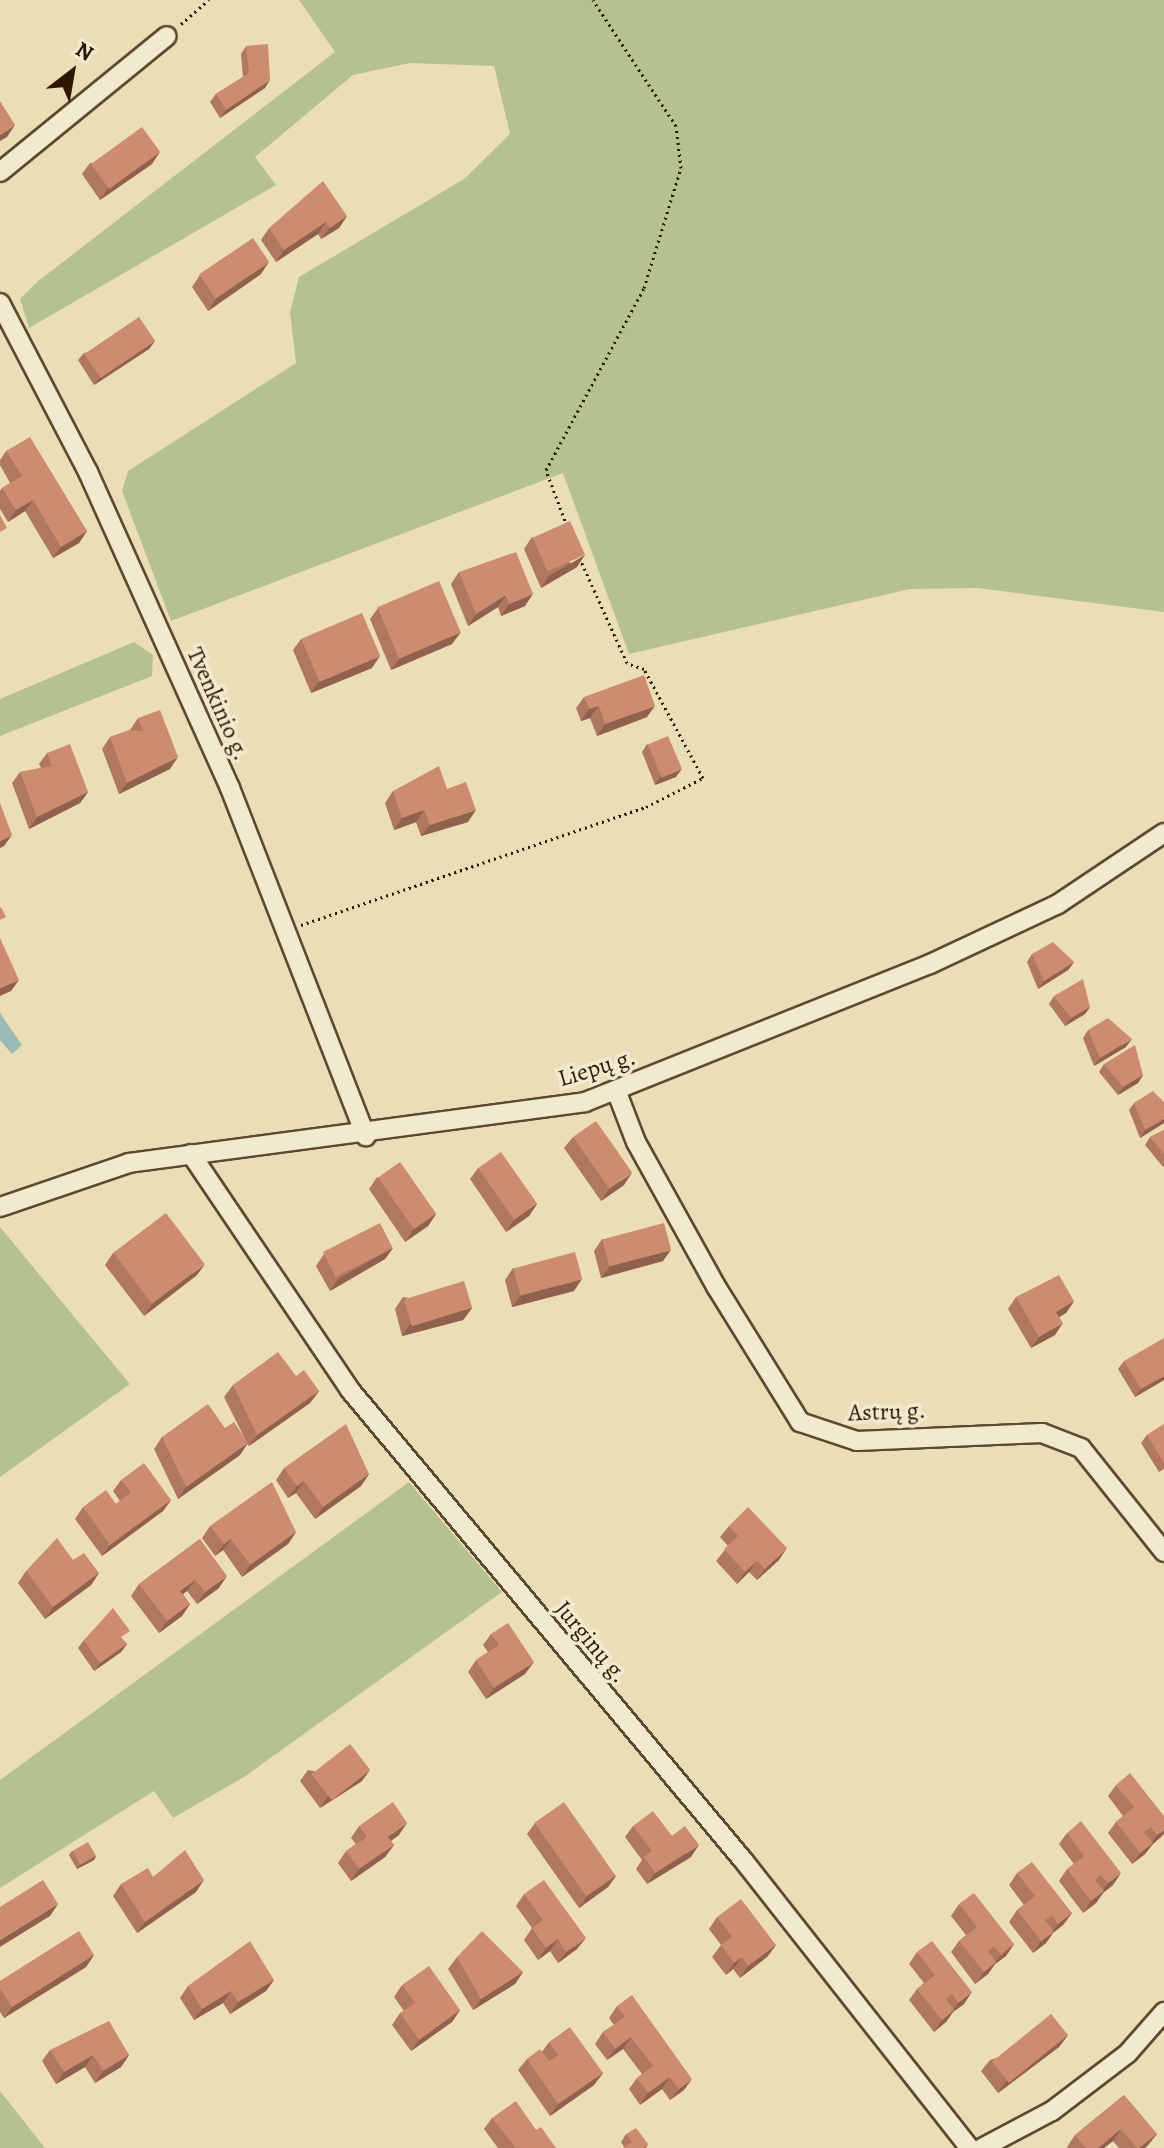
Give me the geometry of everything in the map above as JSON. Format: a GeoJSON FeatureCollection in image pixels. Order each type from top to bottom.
{"type":"FeatureCollection","features":[{"type":"Feature","properties":{"kind":"street"},"geometry":{"type":"LineString","coordinates":[[0,172],[167,36]]}},
{"type":"Feature","properties":{"kind":"street","name":"Tvenkinio g."},"geometry":{"type":"LineString","coordinates":[[0,303],[94,486],[286,930],[366,1136]]}},
{"type":"Feature","properties":{"kind":"street","name":"Liepų g."},"geometry":{"type":"LineString","coordinates":[[0,1207],[129,1163],[366,1136],[585,1102],[800,1020],[1044,911],[1164,833]]}},
{"type":"Feature","properties":{"kind":"street","name":"Astrų g."},"geometry":{"type":"LineString","coordinates":[[616,1090],[671,1205],[800,1422],[857,1441],[1042,1433],[1081,1448],[1164,1552]]}},
{"type":"Feature","properties":{"kind":"street","name":"Jurginų g."},"geometry":{"type":"LineString","coordinates":[[191,1154],[350,1390],[743,1860],[970,2148]]}},
{"type":"Feature","properties":{"kind":"street"},"geometry":{"type":"LineString","coordinates":[[982,2148],[1052,2111],[1128,2053],[1164,2012]]}},
{"type":"Feature","properties":{"kind":"path"},"geometry":{"type":"LineString","coordinates":[[167,36],[209,0]]}},
{"type":"Feature","properties":{"kind":"path"},"geometry":{"type":"LineString","coordinates":[[573,543],[546,470],[644,288],[681,168],[676,126],[593,0]]}},
{"type":"Feature","properties":{"kind":"path"},"geometry":{"type":"LineString","coordinates":[[286,930],[646,807],[703,778],[644,669],[627,663],[579,557]]}},
{"type":"Feature","properties":{"kind":"green space"},"geometry":{"type":"Polygon","coordinates":[[[299,0],[1164,0],[1164,612],[978,588],[910,589],[629,654],[563,473],[171,621],[122,491],[128,471],[296,363],[290,312],[299,277],[464,179],[510,134],[494,66],[410,63],[353,75],[255,157],[276,185],[29,328],[20,299],[37,282],[335,52],[299,0]]]}},
{"type":"Feature","properties":{"kind":"green space"},"geometry":{"type":"Polygon","coordinates":[[[134,642],[153,655],[152,676],[0,736],[0,699],[134,642]]]}},
{"type":"Feature","properties":{"kind":"green space"},"geometry":{"type":"Polygon","coordinates":[[[0,1227],[130,1384],[0,1477],[0,1227]]]}},
{"type":"Feature","properties":{"kind":"green space"},"geometry":{"type":"Polygon","coordinates":[[[409,1482],[502,1592],[244,1777],[173,1818],[154,1791],[0,1888],[0,1780],[409,1482]]]}},
{"type":"Feature","properties":{"kind":"green space"},"geometry":{"type":"Polygon","coordinates":[[[0,2091],[45,2148],[0,2148],[0,2091]]]}},
{"type":"Feature","properties":{"kind":"water"},"geometry":{"type":"Polygon","coordinates":[[[0,1013],[22,1045],[12,1054],[0,1040],[0,1013]]]}},
{"type":"Feature","properties":{"kind":"building"},"geometry":{"type":"Polygon","coordinates":[[[268,44],[270,80],[226,110],[216,94],[249,73],[246,46],[268,44]]]}},
{"type":"Feature","properties":{"kind":"building"},"geometry":{"type":"Polygon","coordinates":[[[0,101],[15,125],[0,135],[0,101]]]}},
{"type":"Feature","properties":{"kind":"building"},"geometry":{"type":"Polygon","coordinates":[[[142,127],[160,152],[109,189],[91,164],[142,127]]]}},
{"type":"Feature","properties":{"kind":"building"},"geometry":{"type":"Polygon","coordinates":[[[323,181],[347,216],[330,228],[326,222],[284,250],[269,228],[323,181]]]}},
{"type":"Feature","properties":{"kind":"building"},"geometry":{"type":"Polygon","coordinates":[[[253,238],[269,262],[215,298],[199,274],[253,238]]]}},
{"type":"Feature","properties":{"kind":"building"},"geometry":{"type":"Polygon","coordinates":[[[139,317],[155,341],[101,378],[84,354],[139,317]]]}},
{"type":"Feature","properties":{"kind":"building"},"geometry":{"type":"Polygon","coordinates":[[[30,437],[87,531],[61,547],[33,500],[16,510],[2,488],[22,476],[6,451],[30,437]]]}},
{"type":"Feature","properties":{"kind":"building"},"geometry":{"type":"Polygon","coordinates":[[[0,515],[7,528],[0,532],[0,515]]]}},
{"type":"Feature","properties":{"kind":"building"},"geometry":{"type":"Polygon","coordinates":[[[570,521],[585,555],[548,571],[533,538],[570,521]]]}},
{"type":"Feature","properties":{"kind":"building"},"geometry":{"type":"Polygon","coordinates":[[[516,552],[533,594],[509,604],[506,595],[476,614],[459,572],[516,552]]]}},
{"type":"Feature","properties":{"kind":"building"},"geometry":{"type":"Polygon","coordinates":[[[439,581],[461,633],[399,659],[377,607],[439,581]]]}},
{"type":"Feature","properties":{"kind":"building"},"geometry":{"type":"Polygon","coordinates":[[[362,613],[380,656],[320,682],[301,639],[362,613]]]}},
{"type":"Feature","properties":{"kind":"building"},"geometry":{"type":"Polygon","coordinates":[[[644,675],[655,706],[605,724],[599,706],[589,709],[584,697],[644,675]]]}},
{"type":"Feature","properties":{"kind":"building"},"geometry":{"type":"Polygon","coordinates":[[[160,710],[178,757],[127,783],[110,737],[129,730],[143,731],[138,718],[160,710]]]}},
{"type":"Feature","properties":{"kind":"building"},"geometry":{"type":"Polygon","coordinates":[[[668,736],[682,769],[662,778],[648,745],[668,736]]]}},
{"type":"Feature","properties":{"kind":"building"},"geometry":{"type":"Polygon","coordinates":[[[70,744],[88,792],[37,817],[20,772],[52,766],[47,753],[70,744]]]}},
{"type":"Feature","properties":{"kind":"building"},"geometry":{"type":"Polygon","coordinates":[[[439,766],[447,789],[466,782],[476,810],[430,825],[424,810],[402,818],[393,791],[439,766]]]}},
{"type":"Feature","properties":{"kind":"building"},"geometry":{"type":"Polygon","coordinates":[[[0,803],[12,835],[0,841],[0,803]]]}},
{"type":"Feature","properties":{"kind":"building"},"geometry":{"type":"Polygon","coordinates":[[[0,908],[6,917],[0,920],[0,908]]]}},
{"type":"Feature","properties":{"kind":"building"},"geometry":{"type":"Polygon","coordinates":[[[0,938],[19,980],[0,988],[0,938]]]}},
{"type":"Feature","properties":{"kind":"building"},"geometry":{"type":"Polygon","coordinates":[[[1053,942],[1074,962],[1044,981],[1032,954],[1053,942]]]}},
{"type":"Feature","properties":{"kind":"building"},"geometry":{"type":"Polygon","coordinates":[[[1083,979],[1090,1007],[1071,1018],[1054,996],[1083,979]]]}},
{"type":"Feature","properties":{"kind":"building"},"geometry":{"type":"Polygon","coordinates":[[[1108,1018],[1132,1039],[1100,1058],[1088,1030],[1108,1018]]]}},
{"type":"Feature","properties":{"kind":"building"},"geometry":{"type":"Polygon","coordinates":[[[1135,1045],[1143,1075],[1123,1087],[1104,1064],[1135,1045]]]}},
{"type":"Feature","properties":{"kind":"building"},"geometry":{"type":"Polygon","coordinates":[[[1153,1091],[1164,1102],[1164,1119],[1145,1130],[1134,1103],[1153,1091]]]}},
{"type":"Feature","properties":{"kind":"building"},"geometry":{"type":"Polygon","coordinates":[[[596,1121],[632,1173],[609,1189],[573,1137],[596,1121]]]}},
{"type":"Feature","properties":{"kind":"building"},"geometry":{"type":"Polygon","coordinates":[[[1164,1130],[1164,1154],[1150,1137],[1164,1130]]]}},
{"type":"Feature","properties":{"kind":"building"},"geometry":{"type":"Polygon","coordinates":[[[501,1152],[537,1204],[514,1220],[478,1168],[501,1152]]]}},
{"type":"Feature","properties":{"kind":"building"},"geometry":{"type":"Polygon","coordinates":[[[400,1162],[436,1214],[414,1229],[378,1177],[400,1162]]]}},
{"type":"Feature","properties":{"kind":"building"},"geometry":{"type":"Polygon","coordinates":[[[166,1213],[205,1264],[152,1304],[113,1253],[166,1213]]]}},
{"type":"Feature","properties":{"kind":"building"},"geometry":{"type":"Polygon","coordinates":[[[380,1223],[393,1248],[336,1277],[323,1252],[380,1223]]]}},
{"type":"Feature","properties":{"kind":"building"},"geometry":{"type":"Polygon","coordinates":[[[664,1223],[671,1250],[609,1267],[602,1240],[664,1223]]]}},
{"type":"Feature","properties":{"kind":"building"},"geometry":{"type":"Polygon","coordinates":[[[575,1252],[582,1279],[520,1296],[513,1269],[575,1252]]]}},
{"type":"Feature","properties":{"kind":"building"},"geometry":{"type":"Polygon","coordinates":[[[1059,1275],[1074,1301],[1056,1312],[1063,1323],[1039,1337],[1016,1297],[1059,1275]]]}},
{"type":"Feature","properties":{"kind":"building"},"geometry":{"type":"Polygon","coordinates":[[[464,1281],[472,1308],[412,1326],[404,1299],[464,1281]]]}},
{"type":"Feature","properties":{"kind":"building"},"geometry":{"type":"Polygon","coordinates":[[[1164,1338],[1164,1376],[1141,1389],[1124,1361],[1164,1338]]]}},
{"type":"Feature","properties":{"kind":"building"},"geometry":{"type":"Polygon","coordinates":[[[278,1352],[296,1376],[304,1370],[319,1391],[257,1435],[233,1385],[278,1352]]]}},
{"type":"Feature","properties":{"kind":"building"},"geometry":{"type":"Polygon","coordinates":[[[208,1404],[225,1428],[234,1422],[248,1443],[186,1487],[162,1437],[208,1404]]]}},
{"type":"Feature","properties":{"kind":"building"},"geometry":{"type":"Polygon","coordinates":[[[346,1424],[369,1474],[323,1507],[304,1481],[297,1486],[284,1468],[346,1424]]]}},
{"type":"Feature","properties":{"kind":"building"},"geometry":{"type":"Polygon","coordinates":[[[1164,1424],[1164,1463],[1147,1435],[1164,1424]]]}},
{"type":"Feature","properties":{"kind":"building"},"geometry":{"type":"Polygon","coordinates":[[[144,1463],[171,1500],[110,1545],[83,1507],[106,1490],[116,1504],[131,1492],[121,1480],[144,1463]]]}},
{"type":"Feature","properties":{"kind":"building"},"geometry":{"type":"Polygon","coordinates":[[[272,1482],[296,1532],[250,1565],[231,1539],[224,1544],[210,1526],[272,1482]]]}},
{"type":"Feature","properties":{"kind":"building"},"geometry":{"type":"Polygon","coordinates":[[[748,1507],[787,1548],[765,1569],[757,1561],[745,1572],[724,1549],[738,1536],[729,1526],[748,1507]]]}},
{"type":"Feature","properties":{"kind":"building"},"geometry":{"type":"Polygon","coordinates":[[[57,1538],[73,1560],[84,1553],[99,1573],[53,1607],[26,1571],[57,1538]]]}},
{"type":"Feature","properties":{"kind":"building"},"geometry":{"type":"Polygon","coordinates":[[[200,1539],[227,1576],[205,1592],[195,1580],[180,1591],[190,1604],[167,1621],[139,1584],[200,1539]]]}},
{"type":"Feature","properties":{"kind":"building"},"geometry":{"type":"Polygon","coordinates":[[[113,1608],[130,1631],[121,1637],[127,1644],[100,1663],[84,1640],[113,1608]]]}},
{"type":"Feature","properties":{"kind":"building"},"geometry":{"type":"Polygon","coordinates":[[[508,1623],[534,1662],[494,1688],[476,1660],[499,1645],[491,1634],[508,1623]]]}},
{"type":"Feature","properties":{"kind":"building"},"geometry":{"type":"Polygon","coordinates":[[[350,1744],[370,1770],[332,1800],[311,1774],[350,1744]]]}},
{"type":"Feature","properties":{"kind":"building"},"geometry":{"type":"Polygon","coordinates":[[[1130,1773],[1164,1816],[1164,1830],[1157,1835],[1151,1827],[1144,1832],[1153,1843],[1140,1853],[1116,1822],[1134,1807],[1116,1785],[1130,1773]]]}},
{"type":"Feature","properties":{"kind":"building"},"geometry":{"type":"Polygon","coordinates":[[[393,1802],[407,1823],[388,1837],[394,1845],[359,1869],[346,1851],[367,1837],[359,1826],[393,1802]]]}},
{"type":"Feature","properties":{"kind":"building"},"geometry":{"type":"Polygon","coordinates":[[[564,1802],[616,1876],[586,1896],[535,1823],[564,1802]]]}},
{"type":"Feature","properties":{"kind":"building"},"geometry":{"type":"Polygon","coordinates":[[[653,1811],[672,1836],[685,1826],[699,1845],[655,1873],[644,1857],[652,1851],[633,1826],[653,1811]]]}},
{"type":"Feature","properties":{"kind":"building"},"geometry":{"type":"Polygon","coordinates":[[[1081,1821],[1121,1873],[1108,1883],[1101,1875],[1095,1880],[1104,1891],[1091,1901],[1067,1869],[1084,1856],[1067,1833],[1081,1821]]]}},
{"type":"Feature","properties":{"kind":"building"},"geometry":{"type":"Polygon","coordinates":[[[88,1842],[96,1856],[80,1865],[72,1851],[88,1842]]]}},
{"type":"Feature","properties":{"kind":"building"},"geometry":{"type":"Polygon","coordinates":[[[185,1850],[204,1880],[145,1922],[121,1884],[148,1868],[153,1877],[185,1850]]]}},
{"type":"Feature","properties":{"kind":"building"},"geometry":{"type":"Polygon","coordinates":[[[1032,1862],[1072,1913],[1058,1924],[1052,1916],[1045,1920],[1054,1932],[1041,1941],[1017,1910],[1035,1896],[1017,1873],[1032,1862]]]}},
{"type":"Feature","properties":{"kind":"building"},"geometry":{"type":"Polygon","coordinates":[[[43,1880],[58,1904],[0,1940],[0,1907],[43,1880]]]}},
{"type":"Feature","properties":{"kind":"building"},"geometry":{"type":"Polygon","coordinates":[[[544,1880],[586,1938],[566,1952],[558,1939],[546,1948],[532,1928],[543,1920],[524,1894],[544,1880]]]}},
{"type":"Feature","properties":{"kind":"building"},"geometry":{"type":"Polygon","coordinates":[[[974,1893],[1014,1944],[1001,1955],[994,1946],[988,1951],[996,1962],[984,1972],[959,1941],[977,1927],[959,1904],[974,1893]]]}},
{"type":"Feature","properties":{"kind":"building"},"geometry":{"type":"Polygon","coordinates":[[[741,1899],[776,1945],[748,1966],[742,1957],[734,1963],[721,1945],[732,1937],[717,1917],[741,1899]]]}},
{"type":"Feature","properties":{"kind":"building"},"geometry":{"type":"Polygon","coordinates":[[[79,1931],[94,1955],[12,2007],[0,1988],[0,1981],[79,1931]]]}},
{"type":"Feature","properties":{"kind":"building"},"geometry":{"type":"Polygon","coordinates":[[[482,1931],[523,1972],[481,1999],[457,1957],[482,1931]]]}},
{"type":"Feature","properties":{"kind":"building"},"geometry":{"type":"Polygon","coordinates":[[[250,1941],[274,1980],[238,2002],[231,1991],[202,2009],[188,1986],[250,1941]]]}},
{"type":"Feature","properties":{"kind":"building"},"geometry":{"type":"Polygon","coordinates":[[[932,1941],[972,1992],[958,2003],[952,1994],[946,1999],[954,2010],[942,2020],[917,1989],[935,1975],[917,1952],[932,1941]]]}},
{"type":"Feature","properties":{"kind":"building"},"geometry":{"type":"Polygon","coordinates":[[[429,1966],[460,2010],[419,2040],[400,2013],[415,2003],[402,1985],[429,1966]]]}},
{"type":"Feature","properties":{"kind":"building"},"geometry":{"type":"Polygon","coordinates":[[[632,1995],[692,2079],[679,2089],[670,2077],[648,2093],[637,2078],[653,2066],[631,2037],[615,2049],[603,2032],[625,2017],[617,2006],[632,1995]]]}},
{"type":"Feature","properties":{"kind":"building"},"geometry":{"type":"Polygon","coordinates":[[[1051,2014],[1068,2035],[1009,2083],[992,2062],[1051,2014]]]}},
{"type":"Feature","properties":{"kind":"building"},"geometry":{"type":"Polygon","coordinates":[[[109,2021],[129,2055],[103,2071],[93,2055],[64,2072],[50,2050],[109,2021]]]}},
{"type":"Feature","properties":{"kind":"building"},"geometry":{"type":"Polygon","coordinates":[[[570,2027],[603,2073],[558,2104],[527,2059],[540,2049],[549,2061],[558,2055],[549,2042],[570,2027]]]}},
{"type":"Feature","properties":{"kind":"building"},"geometry":{"type":"Polygon","coordinates":[[[1124,2095],[1157,2134],[1137,2148],[1121,2129],[1098,2148],[1086,2148],[1075,2135],[1124,2095]]]}},
{"type":"Feature","properties":{"kind":"building"},"geometry":{"type":"Polygon","coordinates":[[[516,2101],[536,2130],[541,2127],[556,2148],[516,2148],[492,2118],[516,2101]]]}},
{"type":"Feature","properties":{"kind":"building"},"geometry":{"type":"Polygon","coordinates":[[[636,2128],[648,2144],[643,2148],[623,2148],[632,2142],[626,2134],[636,2128]]]}}]}
